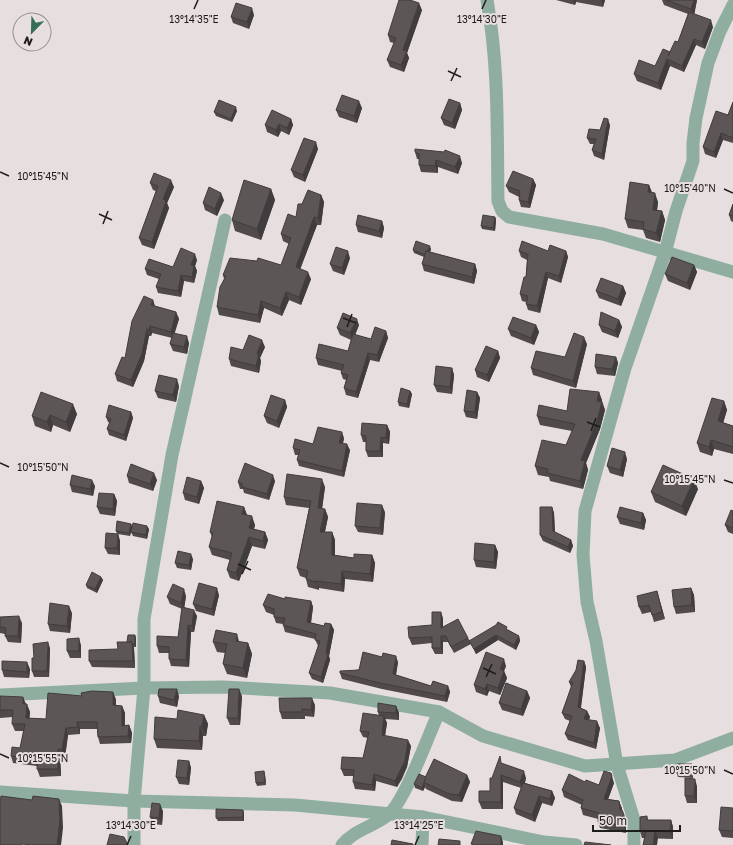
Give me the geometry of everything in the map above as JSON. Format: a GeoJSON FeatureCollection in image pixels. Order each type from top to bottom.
{"type":"FeatureCollection","features":[{"type":"Feature","properties":{"kind":"street"},"geometry":{"type":"LineString","coordinates":[[487,0],[492,28],[496,96],[498,201],[502,210],[509,217],[603,234],[733,272]]}},
{"type":"Feature","properties":{"kind":"street"},"geometry":{"type":"LineString","coordinates":[[634,845],[634,820],[617,765],[596,641],[587,602],[583,555],[585,511],[625,368],[665,253],[676,211],[693,161],[696,118],[706,69],[720,31],[733,5]]}},
{"type":"Feature","properties":{"kind":"street"},"geometry":{"type":"LineString","coordinates":[[134,845],[134,801],[144,688],[144,619],[172,455],[224,220]]}},
{"type":"Feature","properties":{"kind":"street"},"geometry":{"type":"LineString","coordinates":[[0,695],[144,688],[223,687],[330,693],[439,712],[483,736],[585,766],[675,760],[733,738]]}},
{"type":"Feature","properties":{"kind":"street"},"geometry":{"type":"LineString","coordinates":[[347,842],[388,815],[399,802],[439,712]]}},
{"type":"Feature","properties":{"kind":"street"},"geometry":{"type":"LineString","coordinates":[[0,792],[134,801],[295,805],[388,815],[423,817],[544,842],[576,845]]}},
{"type":"Feature","properties":{"kind":"street"},"geometry":{"type":"LineString","coordinates":[[422,845],[423,817]]}},
{"type":"Feature","properties":{"kind":"building"},"geometry":{"type":"Polygon","coordinates":[[[399,0],[410,0],[419,3],[403,50],[407,51],[401,65],[387,60],[396,38],[388,35],[399,0]]]}},
{"type":"Feature","properties":{"kind":"building"},"geometry":{"type":"Polygon","coordinates":[[[666,0],[694,0],[691,9],[666,0]]]}},
{"type":"Feature","properties":{"kind":"building"},"geometry":{"type":"Polygon","coordinates":[[[236,3],[252,8],[247,22],[231,17],[236,3]]]}},
{"type":"Feature","properties":{"kind":"building"},"geometry":{"type":"Polygon","coordinates":[[[689,12],[711,20],[702,42],[694,39],[682,66],[667,59],[658,83],[634,74],[639,60],[655,66],[663,49],[670,52],[675,41],[678,42],[689,12]]]}},
{"type":"Feature","properties":{"kind":"building"},"geometry":{"type":"Polygon","coordinates":[[[342,95],[359,101],[354,116],[336,110],[342,95]]]}},
{"type":"Feature","properties":{"kind":"building"},"geometry":{"type":"Polygon","coordinates":[[[449,99],[460,103],[452,123],[441,118],[449,99]]]}},
{"type":"Feature","properties":{"kind":"building"},"geometry":{"type":"Polygon","coordinates":[[[219,100],[236,107],[231,119],[214,112],[219,100]]]}},
{"type":"Feature","properties":{"kind":"building"},"geometry":{"type":"Polygon","coordinates":[[[733,102],[733,138],[721,133],[714,152],[703,147],[716,111],[728,115],[733,102]]]}},
{"type":"Feature","properties":{"kind":"building"},"geometry":{"type":"Polygon","coordinates":[[[272,110],[291,119],[287,128],[279,124],[276,130],[265,125],[272,110]]]}},
{"type":"Feature","properties":{"kind":"building"},"geometry":{"type":"Polygon","coordinates":[[[604,118],[608,119],[602,154],[592,150],[596,139],[587,138],[589,129],[600,130],[604,118]]]}},
{"type":"Feature","properties":{"kind":"building"},"geometry":{"type":"Polygon","coordinates":[[[304,138],[316,142],[303,175],[291,170],[304,138]]]}},
{"type":"Feature","properties":{"kind":"building"},"geometry":{"type":"Polygon","coordinates":[[[415,149],[444,152],[445,150],[460,156],[455,167],[436,160],[435,166],[419,165],[419,154],[415,152],[415,149]]]}},
{"type":"Feature","properties":{"kind":"building"},"geometry":{"type":"Polygon","coordinates":[[[513,171],[533,179],[528,202],[519,200],[520,191],[506,186],[513,171]]]}},
{"type":"Feature","properties":{"kind":"building"},"geometry":{"type":"Polygon","coordinates":[[[154,173],[171,180],[163,199],[166,201],[152,242],[139,238],[158,186],[150,183],[154,173]]]}},
{"type":"Feature","properties":{"kind":"building"},"geometry":{"type":"Polygon","coordinates":[[[244,180],[271,189],[257,229],[232,220],[244,180]]]}},
{"type":"Feature","properties":{"kind":"building"},"geometry":{"type":"Polygon","coordinates":[[[630,182],[649,185],[648,192],[655,193],[653,210],[662,211],[656,233],[643,229],[644,222],[625,219],[630,182]]]}},
{"type":"Feature","properties":{"kind":"building"},"geometry":{"type":"Polygon","coordinates":[[[209,187],[221,193],[215,209],[203,203],[209,187]]]}},
{"type":"Feature","properties":{"kind":"building"},"geometry":{"type":"Polygon","coordinates":[[[308,190],[321,195],[318,218],[314,217],[296,267],[308,272],[299,297],[286,292],[280,308],[261,301],[258,315],[217,307],[220,287],[226,276],[223,275],[230,258],[257,261],[258,258],[281,265],[291,238],[281,234],[288,214],[296,217],[298,204],[302,204],[308,190]]]}},
{"type":"Feature","properties":{"kind":"building"},"geometry":{"type":"Polygon","coordinates":[[[733,204],[733,216],[729,215],[733,204]]]}},
{"type":"Feature","properties":{"kind":"building"},"geometry":{"type":"Polygon","coordinates":[[[358,215],[382,221],[379,231],[356,225],[358,215]]]}},
{"type":"Feature","properties":{"kind":"building"},"geometry":{"type":"Polygon","coordinates":[[[483,215],[495,217],[493,228],[481,226],[483,215]]]}},
{"type":"Feature","properties":{"kind":"building"},"geometry":{"type":"Polygon","coordinates":[[[416,241],[430,246],[425,255],[413,250],[416,241]]]}},
{"type":"Feature","properties":{"kind":"building"},"geometry":{"type":"Polygon","coordinates":[[[522,241],[548,251],[550,245],[566,251],[559,276],[546,272],[537,306],[526,304],[528,296],[520,294],[524,277],[526,277],[528,254],[519,251],[522,241]]]}},
{"type":"Feature","properties":{"kind":"building"},"geometry":{"type":"Polygon","coordinates":[[[336,247],[348,251],[342,268],[330,264],[336,247]]]}},
{"type":"Feature","properties":{"kind":"building"},"geometry":{"type":"Polygon","coordinates":[[[181,248],[195,254],[191,265],[194,266],[192,277],[181,275],[178,291],[156,287],[161,274],[145,269],[149,259],[173,267],[181,248]]]}},
{"type":"Feature","properties":{"kind":"building"},"geometry":{"type":"Polygon","coordinates":[[[426,251],[475,264],[472,277],[422,264],[426,251]]]}},
{"type":"Feature","properties":{"kind":"building"},"geometry":{"type":"Polygon","coordinates":[[[672,257],[694,265],[687,283],[665,274],[672,257]]]}},
{"type":"Feature","properties":{"kind":"building"},"geometry":{"type":"Polygon","coordinates":[[[601,278],[623,286],[618,299],[596,291],[601,278]]]}},
{"type":"Feature","properties":{"kind":"building"},"geometry":{"type":"Polygon","coordinates":[[[144,296],[153,300],[151,305],[176,312],[171,332],[150,326],[149,330],[147,329],[142,354],[131,380],[115,374],[122,357],[125,358],[132,321],[144,296]]]}},
{"type":"Feature","properties":{"kind":"building"},"geometry":{"type":"Polygon","coordinates":[[[601,312],[619,320],[615,331],[599,325],[601,312]]]}},
{"type":"Feature","properties":{"kind":"building"},"geometry":{"type":"Polygon","coordinates":[[[343,313],[357,319],[350,333],[337,328],[343,313]]]}},
{"type":"Feature","properties":{"kind":"building"},"geometry":{"type":"Polygon","coordinates":[[[513,317],[536,325],[531,338],[508,329],[513,317]]]}},
{"type":"Feature","properties":{"kind":"building"},"geometry":{"type":"Polygon","coordinates":[[[375,327],[386,331],[377,355],[368,353],[356,392],[344,388],[348,375],[341,373],[344,365],[316,358],[319,344],[348,351],[353,334],[371,339],[375,327]]]}},
{"type":"Feature","properties":{"kind":"building"},"geometry":{"type":"Polygon","coordinates":[[[173,333],[187,336],[184,347],[170,344],[173,333]]]}},
{"type":"Feature","properties":{"kind":"building"},"geometry":{"type":"Polygon","coordinates":[[[574,333],[584,337],[573,381],[531,368],[536,351],[565,357],[574,333]]]}},
{"type":"Feature","properties":{"kind":"building"},"geometry":{"type":"Polygon","coordinates":[[[249,335],[262,340],[257,354],[259,354],[256,366],[229,359],[231,347],[243,350],[249,335]]]}},
{"type":"Feature","properties":{"kind":"building"},"geometry":{"type":"Polygon","coordinates":[[[486,346],[498,351],[487,375],[475,370],[486,346]]]}},
{"type":"Feature","properties":{"kind":"building"},"geometry":{"type":"Polygon","coordinates":[[[596,354],[616,357],[612,369],[595,367],[596,354]]]}},
{"type":"Feature","properties":{"kind":"building"},"geometry":{"type":"Polygon","coordinates":[[[436,366],[452,368],[450,387],[434,385],[436,366]]]}},
{"type":"Feature","properties":{"kind":"building"},"geometry":{"type":"Polygon","coordinates":[[[159,375],[177,379],[173,395],[155,391],[159,375]]]}},
{"type":"Feature","properties":{"kind":"building"},"geometry":{"type":"Polygon","coordinates":[[[401,388],[410,391],[407,404],[398,402],[401,388]]]}},
{"type":"Feature","properties":{"kind":"building"},"geometry":{"type":"Polygon","coordinates":[[[570,389],[599,392],[597,401],[602,402],[597,421],[581,460],[585,461],[580,481],[547,473],[548,469],[535,466],[542,440],[566,445],[575,424],[537,416],[539,405],[567,411],[570,389]]]}},
{"type":"Feature","properties":{"kind":"building"},"geometry":{"type":"Polygon","coordinates":[[[467,390],[477,392],[475,412],[464,411],[467,390]]]}},
{"type":"Feature","properties":{"kind":"building"},"geometry":{"type":"Polygon","coordinates":[[[41,392],[73,404],[66,422],[50,415],[47,422],[32,416],[41,392]]]}},
{"type":"Feature","properties":{"kind":"building"},"geometry":{"type":"Polygon","coordinates":[[[271,395],[285,400],[277,421],[264,416],[271,395]]]}},
{"type":"Feature","properties":{"kind":"building"},"geometry":{"type":"Polygon","coordinates":[[[712,398],[724,401],[718,421],[733,426],[733,447],[711,440],[709,447],[697,443],[712,398]]]}},
{"type":"Feature","properties":{"kind":"building"},"geometry":{"type":"Polygon","coordinates":[[[109,405],[131,412],[124,435],[107,429],[111,419],[106,417],[109,405]]]}},
{"type":"Feature","properties":{"kind":"building"},"geometry":{"type":"Polygon","coordinates":[[[362,423],[387,425],[386,438],[381,437],[380,451],[366,451],[366,436],[361,435],[362,423]]]}},
{"type":"Feature","properties":{"kind":"building"},"geometry":{"type":"Polygon","coordinates":[[[318,427],[342,432],[339,443],[347,444],[342,471],[297,460],[300,450],[293,448],[295,439],[313,444],[318,427]]]}},
{"type":"Feature","properties":{"kind":"building"},"geometry":{"type":"Polygon","coordinates":[[[612,448],[625,452],[620,470],[607,466],[612,448]]]}},
{"type":"Feature","properties":{"kind":"building"},"geometry":{"type":"Polygon","coordinates":[[[245,463],[273,475],[267,494],[242,487],[242,484],[238,482],[245,463]]]}},
{"type":"Feature","properties":{"kind":"building"},"geometry":{"type":"Polygon","coordinates":[[[131,464],[154,473],[150,484],[127,476],[131,464]]]}},
{"type":"Feature","properties":{"kind":"building"},"geometry":{"type":"Polygon","coordinates":[[[663,465],[694,479],[682,506],[651,492],[663,465]]]}},
{"type":"Feature","properties":{"kind":"building"},"geometry":{"type":"Polygon","coordinates":[[[287,474],[322,479],[318,508],[325,509],[320,532],[332,532],[332,555],[354,558],[354,554],[372,555],[370,574],[342,571],[341,584],[316,582],[306,579],[308,571],[297,568],[311,501],[284,497],[287,474]]]}},
{"type":"Feature","properties":{"kind":"building"},"geometry":{"type":"Polygon","coordinates":[[[72,475],[92,480],[90,489],[70,485],[72,475]]]}},
{"type":"Feature","properties":{"kind":"building"},"geometry":{"type":"Polygon","coordinates":[[[187,477],[201,481],[197,497],[183,493],[187,477]]]}},
{"type":"Feature","properties":{"kind":"building"},"geometry":{"type":"Polygon","coordinates":[[[99,493],[114,494],[113,509],[97,507],[99,493]]]}},
{"type":"Feature","properties":{"kind":"building"},"geometry":{"type":"Polygon","coordinates":[[[217,501],[244,507],[242,514],[252,516],[249,528],[265,532],[263,541],[249,537],[236,573],[227,570],[232,553],[209,547],[213,533],[210,532],[217,501]]]}},
{"type":"Feature","properties":{"kind":"building"},"geometry":{"type":"Polygon","coordinates":[[[357,503],[382,505],[380,528],[355,526],[357,503]]]}},
{"type":"Feature","properties":{"kind":"building"},"geometry":{"type":"Polygon","coordinates":[[[540,507],[552,507],[553,531],[571,540],[568,547],[540,535],[540,507]]]}},
{"type":"Feature","properties":{"kind":"building"},"geometry":{"type":"Polygon","coordinates":[[[620,507],[643,513],[641,523],[617,517],[620,507]]]}},
{"type":"Feature","properties":{"kind":"building"},"geometry":{"type":"Polygon","coordinates":[[[731,510],[733,511],[733,528],[725,525],[731,510]]]}},
{"type":"Feature","properties":{"kind":"building"},"geometry":{"type":"Polygon","coordinates":[[[117,521],[131,524],[129,533],[116,531],[117,521]]]}},
{"type":"Feature","properties":{"kind":"building"},"geometry":{"type":"Polygon","coordinates":[[[133,523],[147,526],[146,535],[131,532],[133,523]]]}},
{"type":"Feature","properties":{"kind":"building"},"geometry":{"type":"Polygon","coordinates":[[[106,533],[118,534],[117,548],[105,548],[106,533]]]}},
{"type":"Feature","properties":{"kind":"building"},"geometry":{"type":"Polygon","coordinates":[[[475,543],[495,545],[494,562],[474,560],[475,543]]]}},
{"type":"Feature","properties":{"kind":"building"},"geometry":{"type":"Polygon","coordinates":[[[178,551],[191,554],[189,565],[175,563],[178,551]]]}},
{"type":"Feature","properties":{"kind":"building"},"geometry":{"type":"Polygon","coordinates":[[[92,572],[101,577],[95,589],[86,585],[92,572]]]}},
{"type":"Feature","properties":{"kind":"building"},"geometry":{"type":"Polygon","coordinates":[[[199,583],[217,588],[212,609],[193,604],[199,583]]]}},
{"type":"Feature","properties":{"kind":"building"},"geometry":{"type":"Polygon","coordinates":[[[173,584],[184,589],[181,603],[167,597],[173,584]]]}},
{"type":"Feature","properties":{"kind":"building"},"geometry":{"type":"Polygon","coordinates":[[[691,588],[692,605],[674,607],[672,590],[691,588]]]}},
{"type":"Feature","properties":{"kind":"building"},"geometry":{"type":"Polygon","coordinates":[[[657,591],[662,612],[652,615],[649,605],[639,607],[637,596],[657,591]]]}},
{"type":"Feature","properties":{"kind":"building"},"geometry":{"type":"Polygon","coordinates":[[[268,594],[285,599],[285,597],[311,601],[307,622],[324,626],[325,623],[331,624],[326,653],[328,654],[321,677],[309,673],[320,641],[315,640],[316,634],[283,625],[285,618],[274,617],[274,609],[263,605],[268,594]]]}},
{"type":"Feature","properties":{"kind":"building"},"geometry":{"type":"Polygon","coordinates":[[[50,603],[69,606],[67,626],[48,624],[50,603]]]}},
{"type":"Feature","properties":{"kind":"building"},"geometry":{"type":"Polygon","coordinates":[[[182,607],[194,610],[192,626],[188,625],[186,660],[169,659],[169,647],[157,646],[157,636],[178,637],[182,607]]]}},
{"type":"Feature","properties":{"kind":"building"},"geometry":{"type":"Polygon","coordinates":[[[432,612],[441,612],[441,628],[458,619],[468,638],[451,647],[446,636],[441,636],[441,648],[432,648],[432,637],[409,638],[408,627],[432,625],[432,612]]]}},
{"type":"Feature","properties":{"kind":"building"},"geometry":{"type":"Polygon","coordinates":[[[19,616],[18,636],[5,636],[6,628],[0,627],[0,617],[19,616]]]}},
{"type":"Feature","properties":{"kind":"building"},"geometry":{"type":"Polygon","coordinates":[[[498,622],[507,627],[506,629],[519,636],[514,645],[496,635],[474,649],[469,641],[496,625],[498,622]]]}},
{"type":"Feature","properties":{"kind":"building"},"geometry":{"type":"Polygon","coordinates":[[[216,630],[237,634],[236,641],[248,643],[243,668],[223,664],[227,644],[213,642],[216,630]]]}},
{"type":"Feature","properties":{"kind":"building"},"geometry":{"type":"Polygon","coordinates":[[[128,635],[135,635],[135,644],[132,642],[127,642],[128,635]]]}},
{"type":"Feature","properties":{"kind":"building"},"geometry":{"type":"Polygon","coordinates":[[[79,638],[79,651],[67,651],[67,639],[79,638]]]}},
{"type":"Feature","properties":{"kind":"building"},"geometry":{"type":"Polygon","coordinates":[[[48,642],[47,671],[32,671],[32,658],[34,658],[33,644],[48,642]]]}},
{"type":"Feature","properties":{"kind":"building"},"geometry":{"type":"Polygon","coordinates":[[[117,642],[132,642],[133,661],[89,661],[89,650],[118,649],[117,642]]]}},
{"type":"Feature","properties":{"kind":"building"},"geometry":{"type":"Polygon","coordinates":[[[363,652],[382,657],[383,653],[396,656],[393,674],[431,686],[433,681],[448,686],[445,696],[380,683],[340,673],[340,671],[359,670],[363,652]]]}},
{"type":"Feature","properties":{"kind":"building"},"geometry":{"type":"Polygon","coordinates":[[[486,652],[504,659],[500,669],[504,671],[498,688],[487,684],[485,689],[474,685],[486,652]]]}},
{"type":"Feature","properties":{"kind":"building"},"geometry":{"type":"Polygon","coordinates":[[[578,660],[584,661],[578,707],[587,711],[584,719],[597,721],[594,743],[565,734],[572,716],[562,713],[573,682],[569,682],[576,670],[578,660]]]}},
{"type":"Feature","properties":{"kind":"building"},"geometry":{"type":"Polygon","coordinates":[[[2,661],[27,662],[27,672],[2,670],[2,661]]]}},
{"type":"Feature","properties":{"kind":"building"},"geometry":{"type":"Polygon","coordinates":[[[506,683],[527,691],[521,709],[499,703],[506,683]]]}},
{"type":"Feature","properties":{"kind":"building"},"geometry":{"type":"Polygon","coordinates":[[[159,689],[177,689],[174,700],[158,696],[159,689]]]}},
{"type":"Feature","properties":{"kind":"building"},"geometry":{"type":"Polygon","coordinates":[[[229,689],[239,689],[238,718],[227,718],[229,689]]]}},
{"type":"Feature","properties":{"kind":"building"},"geometry":{"type":"Polygon","coordinates":[[[92,691],[113,692],[113,705],[122,706],[122,726],[129,725],[128,736],[98,737],[97,722],[77,722],[78,727],[66,728],[62,750],[58,749],[58,769],[37,769],[37,760],[11,756],[12,747],[20,748],[25,724],[12,724],[13,710],[0,710],[0,696],[23,697],[23,704],[27,704],[26,718],[46,719],[48,693],[82,696],[81,693],[92,691]]]}},
{"type":"Feature","properties":{"kind":"building"},"geometry":{"type":"Polygon","coordinates":[[[279,698],[312,698],[311,710],[302,709],[302,712],[280,712],[279,698]]]}},
{"type":"Feature","properties":{"kind":"building"},"geometry":{"type":"Polygon","coordinates":[[[378,703],[396,706],[396,713],[378,712],[378,703]]]}},
{"type":"Feature","properties":{"kind":"building"},"geometry":{"type":"Polygon","coordinates":[[[178,710],[204,715],[202,727],[200,726],[199,741],[154,739],[155,717],[177,719],[178,710]]]}},
{"type":"Feature","properties":{"kind":"building"},"geometry":{"type":"Polygon","coordinates":[[[363,713],[384,716],[382,735],[408,740],[405,761],[395,781],[374,774],[372,785],[353,782],[354,770],[341,769],[342,757],[363,758],[369,732],[360,731],[363,713]]]}},
{"type":"Feature","properties":{"kind":"building"},"geometry":{"type":"Polygon","coordinates":[[[500,756],[501,763],[524,771],[520,782],[501,775],[501,802],[479,802],[479,791],[490,791],[490,778],[492,778],[500,756]]]}},
{"type":"Feature","properties":{"kind":"building"},"geometry":{"type":"Polygon","coordinates":[[[434,759],[467,775],[459,795],[449,794],[423,782],[434,759]]]}},
{"type":"Feature","properties":{"kind":"building"},"geometry":{"type":"Polygon","coordinates":[[[178,760],[189,761],[187,778],[176,777],[178,760]]]}},
{"type":"Feature","properties":{"kind":"building"},"geometry":{"type":"Polygon","coordinates":[[[677,764],[692,764],[691,774],[677,774],[677,764]]]}},
{"type":"Feature","properties":{"kind":"building"},"geometry":{"type":"Polygon","coordinates":[[[264,771],[265,782],[256,783],[255,772],[264,771]]]}},
{"type":"Feature","properties":{"kind":"building"},"geometry":{"type":"Polygon","coordinates":[[[604,771],[611,773],[612,776],[604,799],[619,801],[620,810],[622,810],[624,815],[624,826],[598,822],[599,813],[581,808],[583,800],[562,790],[569,774],[585,782],[586,780],[599,785],[604,771]]]}},
{"type":"Feature","properties":{"kind":"building"},"geometry":{"type":"Polygon","coordinates":[[[419,774],[426,777],[422,788],[414,784],[419,774]]]}},
{"type":"Feature","properties":{"kind":"building"},"geometry":{"type":"Polygon","coordinates":[[[685,778],[695,779],[694,796],[685,796],[685,778]]]}},
{"type":"Feature","properties":{"kind":"building"},"geometry":{"type":"Polygon","coordinates":[[[523,783],[552,791],[550,799],[539,796],[532,815],[514,808],[523,783]]]}},
{"type":"Feature","properties":{"kind":"building"},"geometry":{"type":"Polygon","coordinates":[[[1,796],[32,800],[33,796],[59,799],[60,821],[57,845],[0,845],[1,796]]]}},
{"type":"Feature","properties":{"kind":"building"},"geometry":{"type":"Polygon","coordinates":[[[152,803],[160,804],[159,818],[150,817],[152,803]]]}},
{"type":"Feature","properties":{"kind":"building"},"geometry":{"type":"Polygon","coordinates":[[[721,807],[733,808],[733,831],[719,830],[721,807]]]}},
{"type":"Feature","properties":{"kind":"building"},"geometry":{"type":"Polygon","coordinates":[[[216,809],[243,810],[243,817],[216,818],[216,809]]]}},
{"type":"Feature","properties":{"kind":"building"},"geometry":{"type":"Polygon","coordinates":[[[647,816],[647,820],[671,820],[670,832],[655,831],[653,845],[643,845],[646,831],[640,831],[640,817],[647,816]]]}},
{"type":"Feature","properties":{"kind":"building"},"geometry":{"type":"Polygon","coordinates":[[[476,831],[501,836],[501,845],[471,844],[476,831]]]}},
{"type":"Feature","properties":{"kind":"building"},"geometry":{"type":"Polygon","coordinates":[[[110,834],[124,837],[128,845],[107,845],[110,834]]]}},
{"type":"Feature","properties":{"kind":"building"},"geometry":{"type":"Polygon","coordinates":[[[439,839],[460,841],[460,845],[438,845],[439,839]]]}},
{"type":"Feature","properties":{"kind":"building"},"geometry":{"type":"Polygon","coordinates":[[[392,840],[413,844],[413,845],[391,845],[392,840]]]}},
{"type":"Feature","properties":{"kind":"building"},"geometry":{"type":"Polygon","coordinates":[[[585,842],[611,845],[584,845],[585,842]]]}}]}
